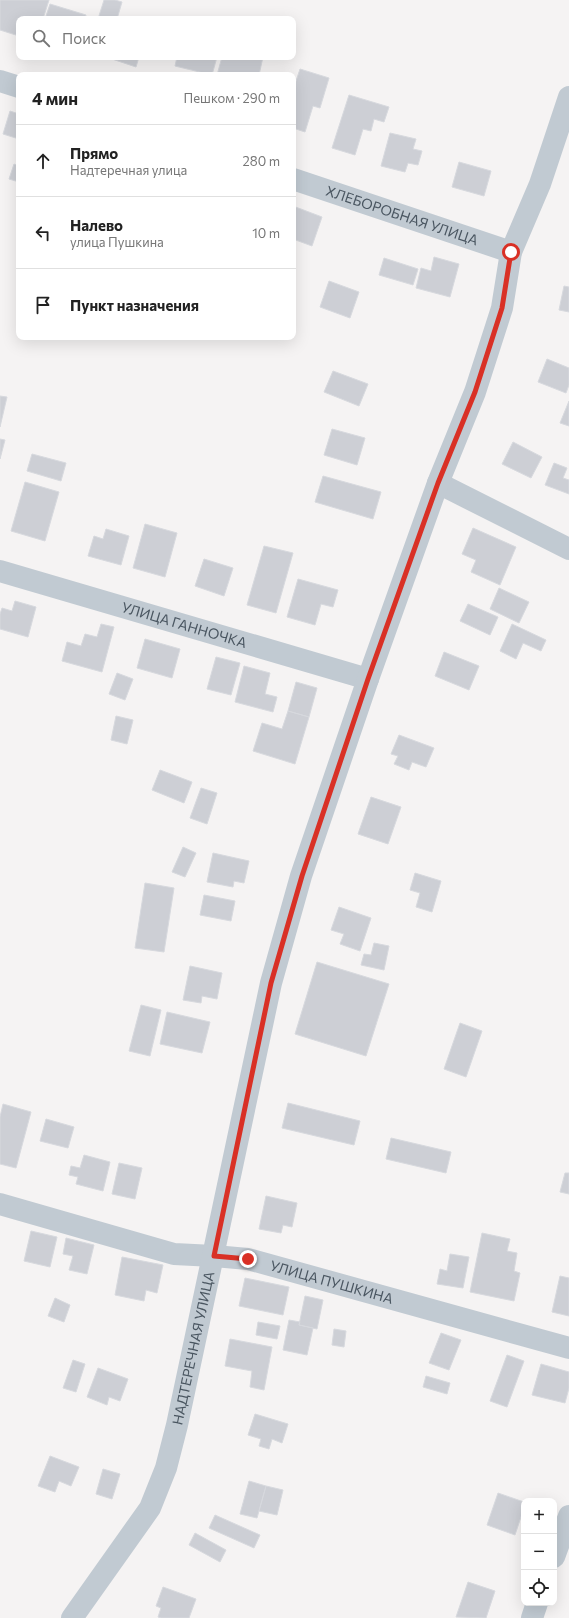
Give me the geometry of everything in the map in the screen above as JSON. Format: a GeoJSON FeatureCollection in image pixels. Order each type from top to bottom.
{"type":"FeatureCollection","features":[{"type":"Feature","properties":{"kind":"street"},"geometry":{"type":"LineString","coordinates":[[0,81],[16,86]]}},
{"type":"Feature","properties":{"kind":"street","name":"НАДТЕРЕЧНАЯ УЛИЦА"},"geometry":{"type":"LineString","coordinates":[[72,1618],[150,1508],[166,1468],[177,1425],[214,1256],[271,983],[302,876],[368,679],[438,483],[475,392],[502,308],[511,252],[540,184],[569,97]]}},
{"type":"Feature","properties":{"kind":"street","name":"ХЛЕБОРОБНАЯ УЛИЦА"},"geometry":{"type":"LineString","coordinates":[[296,180],[511,252]]}},
{"type":"Feature","properties":{"kind":"street"},"geometry":{"type":"LineString","coordinates":[[438,483],[569,549]]}},
{"type":"Feature","properties":{"kind":"street","name":"УЛИЦА ГАННОЧКА"},"geometry":{"type":"LineString","coordinates":[[0,571],[368,679]]}},
{"type":"Feature","properties":{"kind":"street","name":"УЛИЦА ПУШКИНА"},"geometry":{"type":"LineString","coordinates":[[0,1204],[174,1254],[248,1259],[569,1348]]}},
{"type":"Feature","properties":{"kind":"street"},"geometry":{"type":"LineString","coordinates":[[557,1549],[569,1516]]}},
{"type":"Feature","properties":{"kind":"street"},"geometry":{"type":"LineString","coordinates":[[532,1618],[536,1606]]}},
{"type":"Feature","properties":{"kind":"building"},"geometry":{"type":"Polygon","coordinates":[[[0,0],[49,0],[44,16],[16,16],[16,35],[0,30],[0,0]]]}},
{"type":"Feature","properties":{"kind":"building"},"geometry":{"type":"Polygon","coordinates":[[[104,0],[115,0],[122,2],[118,16],[99,16],[104,0]]]}},
{"type":"Feature","properties":{"kind":"building"},"geometry":{"type":"Polygon","coordinates":[[[50,4],[86,15],[86,16],[46,16],[50,4]]]}},
{"type":"Feature","properties":{"kind":"building"},"geometry":{"type":"Polygon","coordinates":[[[115,60],[138,60],[136,67],[115,60]]]}},
{"type":"Feature","properties":{"kind":"building"},"geometry":{"type":"Polygon","coordinates":[[[176,60],[216,60],[213,72],[200,72],[175,66],[176,60]]]}},
{"type":"Feature","properties":{"kind":"building"},"geometry":{"type":"Polygon","coordinates":[[[221,60],[262,60],[260,72],[218,72],[221,60]]]}},
{"type":"Feature","properties":{"kind":"building"},"geometry":{"type":"Polygon","coordinates":[[[300,69],[329,78],[320,108],[313,106],[305,132],[296,129],[296,81],[300,69]]]}},
{"type":"Feature","properties":{"kind":"building"},"geometry":{"type":"Polygon","coordinates":[[[349,95],[389,107],[384,122],[374,119],[371,131],[363,129],[355,155],[332,148],[349,95]]]}},
{"type":"Feature","properties":{"kind":"building"},"geometry":{"type":"Polygon","coordinates":[[[10,111],[16,113],[16,138],[3,134],[10,111]]]}},
{"type":"Feature","properties":{"kind":"building"},"geometry":{"type":"Polygon","coordinates":[[[390,133],[416,139],[413,149],[422,151],[418,165],[408,163],[405,172],[381,166],[390,133]]]}},
{"type":"Feature","properties":{"kind":"building"},"geometry":{"type":"Polygon","coordinates":[[[459,162],[491,171],[484,196],[452,187],[459,162]]]}},
{"type":"Feature","properties":{"kind":"building"},"geometry":{"type":"Polygon","coordinates":[[[14,164],[16,165],[16,181],[9,179],[14,164]]]}},
{"type":"Feature","properties":{"kind":"building"},"geometry":{"type":"Polygon","coordinates":[[[296,207],[322,217],[312,246],[296,240],[296,207]]]}},
{"type":"Feature","properties":{"kind":"building"},"geometry":{"type":"Polygon","coordinates":[[[434,257],[459,264],[450,297],[416,288],[421,268],[431,271],[434,257]]]}},
{"type":"Feature","properties":{"kind":"building"},"geometry":{"type":"Polygon","coordinates":[[[384,258],[418,269],[413,285],[379,275],[384,258]]]}},
{"type":"Feature","properties":{"kind":"building"},"geometry":{"type":"Polygon","coordinates":[[[329,281],[359,292],[350,318],[320,307],[329,281]]]}},
{"type":"Feature","properties":{"kind":"building"},"geometry":{"type":"Polygon","coordinates":[[[564,286],[569,287],[569,312],[559,310],[564,286]]]}},
{"type":"Feature","properties":{"kind":"building"},"geometry":{"type":"Polygon","coordinates":[[[547,359],[569,368],[569,385],[566,393],[538,382],[547,359]]]}},
{"type":"Feature","properties":{"kind":"building"},"geometry":{"type":"Polygon","coordinates":[[[333,371],[368,384],[359,406],[324,392],[333,371]]]}},
{"type":"Feature","properties":{"kind":"building"},"geometry":{"type":"Polygon","coordinates":[[[0,396],[7,397],[0,427],[0,396]]]}},
{"type":"Feature","properties":{"kind":"building"},"geometry":{"type":"Polygon","coordinates":[[[569,401],[569,426],[560,423],[569,401]]]}},
{"type":"Feature","properties":{"kind":"building"},"geometry":{"type":"Polygon","coordinates":[[[332,429],[365,438],[357,465],[324,455],[332,429]]]}},
{"type":"Feature","properties":{"kind":"building"},"geometry":{"type":"Polygon","coordinates":[[[0,439],[5,440],[0,459],[0,439]]]}},
{"type":"Feature","properties":{"kind":"building"},"geometry":{"type":"Polygon","coordinates":[[[513,442],[542,457],[531,478],[502,464],[513,442]]]}},
{"type":"Feature","properties":{"kind":"building"},"geometry":{"type":"Polygon","coordinates":[[[32,454],[66,463],[61,481],[27,471],[32,454]]]}},
{"type":"Feature","properties":{"kind":"building"},"geometry":{"type":"Polygon","coordinates":[[[554,463],[567,468],[563,478],[569,480],[569,494],[545,485],[554,463]]]}},
{"type":"Feature","properties":{"kind":"building"},"geometry":{"type":"Polygon","coordinates":[[[323,476],[381,492],[373,519],[315,502],[323,476]]]}},
{"type":"Feature","properties":{"kind":"building"},"geometry":{"type":"Polygon","coordinates":[[[25,482],[59,492],[45,541],[11,531],[25,482]]]}},
{"type":"Feature","properties":{"kind":"building"},"geometry":{"type":"Polygon","coordinates":[[[145,524],[177,533],[165,577],[133,568],[145,524]]]}},
{"type":"Feature","properties":{"kind":"building"},"geometry":{"type":"Polygon","coordinates":[[[473,528],[516,547],[500,585],[471,572],[476,560],[462,554],[473,528]]]}},
{"type":"Feature","properties":{"kind":"building"},"geometry":{"type":"Polygon","coordinates":[[[106,529],[129,536],[121,565],[88,556],[94,536],[103,539],[106,529]]]}},
{"type":"Feature","properties":{"kind":"building"},"geometry":{"type":"Polygon","coordinates":[[[264,546],[293,553],[276,613],[247,605],[264,546]]]}},
{"type":"Feature","properties":{"kind":"building"},"geometry":{"type":"Polygon","coordinates":[[[204,559],[233,568],[224,596],[195,586],[204,559]]]}},
{"type":"Feature","properties":{"kind":"building"},"geometry":{"type":"Polygon","coordinates":[[[298,579],[338,590],[333,607],[321,604],[315,625],[287,617],[298,579]]]}},
{"type":"Feature","properties":{"kind":"building"},"geometry":{"type":"Polygon","coordinates":[[[499,588],[529,602],[519,623],[490,609],[499,588]]]}},
{"type":"Feature","properties":{"kind":"building"},"geometry":{"type":"Polygon","coordinates":[[[15,601],[36,607],[28,637],[0,629],[0,614],[2,608],[12,611],[15,601]]]}},
{"type":"Feature","properties":{"kind":"building"},"geometry":{"type":"Polygon","coordinates":[[[468,604],[498,617],[490,635],[460,621],[468,604]]]}},
{"type":"Feature","properties":{"kind":"building"},"geometry":{"type":"Polygon","coordinates":[[[101,624],[114,627],[102,672],[62,661],[67,642],[81,646],[85,634],[97,637],[101,624]]]}},
{"type":"Feature","properties":{"kind":"building"},"geometry":{"type":"Polygon","coordinates":[[[512,624],[546,640],[541,651],[523,643],[516,659],[500,651],[512,624]]]}},
{"type":"Feature","properties":{"kind":"building"},"geometry":{"type":"Polygon","coordinates":[[[145,639],[180,649],[172,678],[137,668],[145,639]]]}},
{"type":"Feature","properties":{"kind":"building"},"geometry":{"type":"Polygon","coordinates":[[[444,652],[479,666],[469,690],[435,676],[444,652]]]}},
{"type":"Feature","properties":{"kind":"building"},"geometry":{"type":"Polygon","coordinates":[[[216,657],[240,663],[231,695],[207,689],[216,657]]]}},
{"type":"Feature","properties":{"kind":"building"},"geometry":{"type":"Polygon","coordinates":[[[244,666],[270,673],[265,694],[277,697],[273,712],[235,702],[244,666]]]}},
{"type":"Feature","properties":{"kind":"building"},"geometry":{"type":"Polygon","coordinates":[[[117,673],[133,679],[125,700],[109,694],[117,673]]]}},
{"type":"Feature","properties":{"kind":"building"},"geometry":{"type":"Polygon","coordinates":[[[296,682],[317,688],[309,717],[288,711],[296,682]]]}},
{"type":"Feature","properties":{"kind":"building"},"geometry":{"type":"Polygon","coordinates":[[[288,711],[309,717],[295,764],[253,751],[262,723],[282,729],[288,711]]]}},
{"type":"Feature","properties":{"kind":"building"},"geometry":{"type":"Polygon","coordinates":[[[116,716],[133,720],[127,744],[111,740],[116,716]]]}},
{"type":"Feature","properties":{"kind":"building"},"geometry":{"type":"Polygon","coordinates":[[[399,735],[434,748],[426,767],[412,762],[409,770],[394,764],[398,756],[391,754],[399,735]]]}},
{"type":"Feature","properties":{"kind":"building"},"geometry":{"type":"Polygon","coordinates":[[[160,770],[192,782],[184,803],[152,790],[160,770]]]}},
{"type":"Feature","properties":{"kind":"building"},"geometry":{"type":"Polygon","coordinates":[[[201,788],[217,793],[207,824],[190,818],[201,788]]]}},
{"type":"Feature","properties":{"kind":"building"},"geometry":{"type":"Polygon","coordinates":[[[371,797],[401,807],[388,844],[358,834],[371,797]]]}},
{"type":"Feature","properties":{"kind":"building"},"geometry":{"type":"Polygon","coordinates":[[[183,847],[196,853],[185,877],[172,872],[183,847]]]}},
{"type":"Feature","properties":{"kind":"building"},"geometry":{"type":"Polygon","coordinates":[[[213,853],[249,861],[244,883],[234,881],[233,887],[207,882],[213,853]]]}},
{"type":"Feature","properties":{"kind":"building"},"geometry":{"type":"Polygon","coordinates":[[[415,873],[441,881],[432,912],[416,907],[420,893],[410,890],[415,873]]]}},
{"type":"Feature","properties":{"kind":"building"},"geometry":{"type":"Polygon","coordinates":[[[145,883],[174,888],[164,952],[135,948],[145,883]]]}},
{"type":"Feature","properties":{"kind":"building"},"geometry":{"type":"Polygon","coordinates":[[[204,895],[235,901],[231,921],[200,915],[204,895]]]}},
{"type":"Feature","properties":{"kind":"building"},"geometry":{"type":"Polygon","coordinates":[[[339,907],[371,918],[360,951],[340,944],[344,934],[331,930],[339,907]]]}},
{"type":"Feature","properties":{"kind":"building"},"geometry":{"type":"Polygon","coordinates":[[[374,943],[389,946],[384,970],[361,965],[364,954],[371,955],[374,943]]]}},
{"type":"Feature","properties":{"kind":"building"},"geometry":{"type":"Polygon","coordinates":[[[317,962],[389,984],[366,1056],[295,1034],[317,962]]]}},
{"type":"Feature","properties":{"kind":"building"},"geometry":{"type":"Polygon","coordinates":[[[190,966],[222,973],[217,999],[202,996],[201,1003],[183,1000],[190,966]]]}},
{"type":"Feature","properties":{"kind":"building"},"geometry":{"type":"Polygon","coordinates":[[[141,1005],[161,1010],[150,1056],[129,1051],[141,1005]]]}},
{"type":"Feature","properties":{"kind":"building"},"geometry":{"type":"Polygon","coordinates":[[[167,1012],[210,1022],[202,1053],[160,1044],[167,1012]]]}},
{"type":"Feature","properties":{"kind":"building"},"geometry":{"type":"Polygon","coordinates":[[[460,1023],[482,1031],[466,1077],[444,1069],[460,1023]]]}},
{"type":"Feature","properties":{"kind":"building"},"geometry":{"type":"Polygon","coordinates":[[[288,1103],[360,1121],[354,1145],[282,1128],[288,1103]]]}},
{"type":"Feature","properties":{"kind":"building"},"geometry":{"type":"Polygon","coordinates":[[[3,1104],[31,1112],[16,1168],[0,1164],[0,1117],[3,1104]]]}},
{"type":"Feature","properties":{"kind":"building"},"geometry":{"type":"Polygon","coordinates":[[[46,1119],[74,1127],[68,1148],[40,1141],[46,1119]]]}},
{"type":"Feature","properties":{"kind":"building"},"geometry":{"type":"Polygon","coordinates":[[[391,1138],[451,1152],[446,1173],[386,1159],[391,1138]]]}},
{"type":"Feature","properties":{"kind":"building"},"geometry":{"type":"Polygon","coordinates":[[[84,1155],[110,1162],[103,1191],[76,1184],[78,1177],[69,1175],[71,1166],[80,1168],[84,1155]]]}},
{"type":"Feature","properties":{"kind":"building"},"geometry":{"type":"Polygon","coordinates":[[[119,1163],[142,1168],[135,1199],[112,1194],[119,1163]]]}},
{"type":"Feature","properties":{"kind":"building"},"geometry":{"type":"Polygon","coordinates":[[[565,1173],[569,1173],[569,1194],[560,1192],[565,1173]]]}},
{"type":"Feature","properties":{"kind":"building"},"geometry":{"type":"Polygon","coordinates":[[[266,1196],[297,1203],[292,1227],[283,1225],[281,1233],[259,1229],[266,1196]]]}},
{"type":"Feature","properties":{"kind":"building"},"geometry":{"type":"Polygon","coordinates":[[[31,1231],[57,1237],[50,1267],[24,1261],[31,1231]]]}},
{"type":"Feature","properties":{"kind":"building"},"geometry":{"type":"Polygon","coordinates":[[[482,1233],[510,1239],[507,1251],[517,1253],[514,1271],[520,1273],[514,1301],[470,1292],[482,1233]]]}},
{"type":"Feature","properties":{"kind":"building"},"geometry":{"type":"Polygon","coordinates":[[[66,1238],[94,1245],[87,1274],[69,1270],[73,1256],[63,1254],[66,1238]]]}},
{"type":"Feature","properties":{"kind":"building"},"geometry":{"type":"Polygon","coordinates":[[[450,1254],[469,1257],[463,1288],[437,1284],[440,1269],[447,1271],[450,1254]]]}},
{"type":"Feature","properties":{"kind":"building"},"geometry":{"type":"Polygon","coordinates":[[[122,1257],[163,1265],[157,1293],[146,1290],[144,1301],[115,1295],[122,1257]]]}},
{"type":"Feature","properties":{"kind":"building"},"geometry":{"type":"Polygon","coordinates":[[[560,1276],[569,1278],[569,1316],[552,1312],[560,1276]]]}},
{"type":"Feature","properties":{"kind":"building"},"geometry":{"type":"Polygon","coordinates":[[[245,1278],[289,1287],[283,1315],[239,1306],[245,1278]]]}},
{"type":"Feature","properties":{"kind":"building"},"geometry":{"type":"Polygon","coordinates":[[[305,1296],[323,1300],[317,1329],[299,1325],[305,1296]]]}},
{"type":"Feature","properties":{"kind":"building"},"geometry":{"type":"Polygon","coordinates":[[[55,1298],[70,1305],[64,1322],[48,1316],[55,1298]]]}},
{"type":"Feature","properties":{"kind":"building"},"geometry":{"type":"Polygon","coordinates":[[[289,1320],[300,1322],[299,1325],[313,1328],[307,1355],[283,1350],[289,1320]]]}},
{"type":"Feature","properties":{"kind":"building"},"geometry":{"type":"Polygon","coordinates":[[[258,1322],[280,1326],[277,1339],[256,1335],[258,1322]]]}},
{"type":"Feature","properties":{"kind":"building"},"geometry":{"type":"Polygon","coordinates":[[[334,1329],[346,1331],[344,1347],[332,1345],[334,1329]]]}},
{"type":"Feature","properties":{"kind":"building"},"geometry":{"type":"Polygon","coordinates":[[[441,1333],[461,1340],[449,1370],[429,1363],[441,1333]]]}},
{"type":"Feature","properties":{"kind":"building"},"geometry":{"type":"Polygon","coordinates":[[[230,1339],[272,1347],[264,1390],[250,1387],[252,1371],[225,1366],[230,1339]]]}},
{"type":"Feature","properties":{"kind":"building"},"geometry":{"type":"Polygon","coordinates":[[[507,1355],[524,1361],[507,1407],[490,1401],[507,1355]]]}},
{"type":"Feature","properties":{"kind":"building"},"geometry":{"type":"Polygon","coordinates":[[[73,1360],[85,1364],[76,1392],[63,1388],[73,1360]]]}},
{"type":"Feature","properties":{"kind":"building"},"geometry":{"type":"Polygon","coordinates":[[[541,1364],[569,1372],[569,1388],[565,1403],[532,1395],[541,1364]]]}},
{"type":"Feature","properties":{"kind":"building"},"geometry":{"type":"Polygon","coordinates":[[[98,1368],[128,1379],[120,1401],[109,1397],[107,1405],[87,1397],[98,1368]]]}},
{"type":"Feature","properties":{"kind":"building"},"geometry":{"type":"Polygon","coordinates":[[[426,1376],[450,1383],[447,1394],[423,1387],[426,1376]]]}},
{"type":"Feature","properties":{"kind":"building"},"geometry":{"type":"Polygon","coordinates":[[[255,1414],[288,1424],[282,1443],[272,1439],[269,1449],[259,1446],[261,1439],[248,1435],[255,1414]]]}},
{"type":"Feature","properties":{"kind":"building"},"geometry":{"type":"Polygon","coordinates":[[[50,1456],[79,1467],[71,1486],[59,1481],[55,1492],[38,1486],[50,1456]]]}},
{"type":"Feature","properties":{"kind":"building"},"geometry":{"type":"Polygon","coordinates":[[[103,1469],[120,1474],[112,1499],[96,1494],[103,1469]]]}},
{"type":"Feature","properties":{"kind":"building"},"geometry":{"type":"Polygon","coordinates":[[[249,1481],[266,1486],[257,1518],[240,1514],[249,1481]]]}},
{"type":"Feature","properties":{"kind":"building"},"geometry":{"type":"Polygon","coordinates":[[[266,1486],[283,1490],[277,1515],[259,1511],[266,1486]]]}},
{"type":"Feature","properties":{"kind":"building"},"geometry":{"type":"Polygon","coordinates":[[[498,1493],[521,1501],[521,1517],[515,1535],[487,1525],[498,1493]]]}},
{"type":"Feature","properties":{"kind":"building"},"geometry":{"type":"Polygon","coordinates":[[[215,1515],[260,1535],[254,1548],[209,1528],[215,1515]]]}},
{"type":"Feature","properties":{"kind":"building"},"geometry":{"type":"Polygon","coordinates":[[[195,1533],[226,1550],[220,1562],[189,1545],[195,1533]]]}},
{"type":"Feature","properties":{"kind":"building"},"geometry":{"type":"Polygon","coordinates":[[[468,1582],[495,1591],[486,1618],[456,1617],[468,1582]]]}},
{"type":"Feature","properties":{"kind":"building"},"geometry":{"type":"Polygon","coordinates":[[[163,1587],[196,1599],[189,1618],[158,1617],[161,1608],[156,1606],[163,1587]]]}},
{"type":"Feature","properties":{"kind":"route"},"geometry":{"type":"LineString","coordinates":[[248,1259],[214,1256],[271,983],[302,876],[368,679],[438,483],[475,392],[502,308],[511,252]]}}]}
